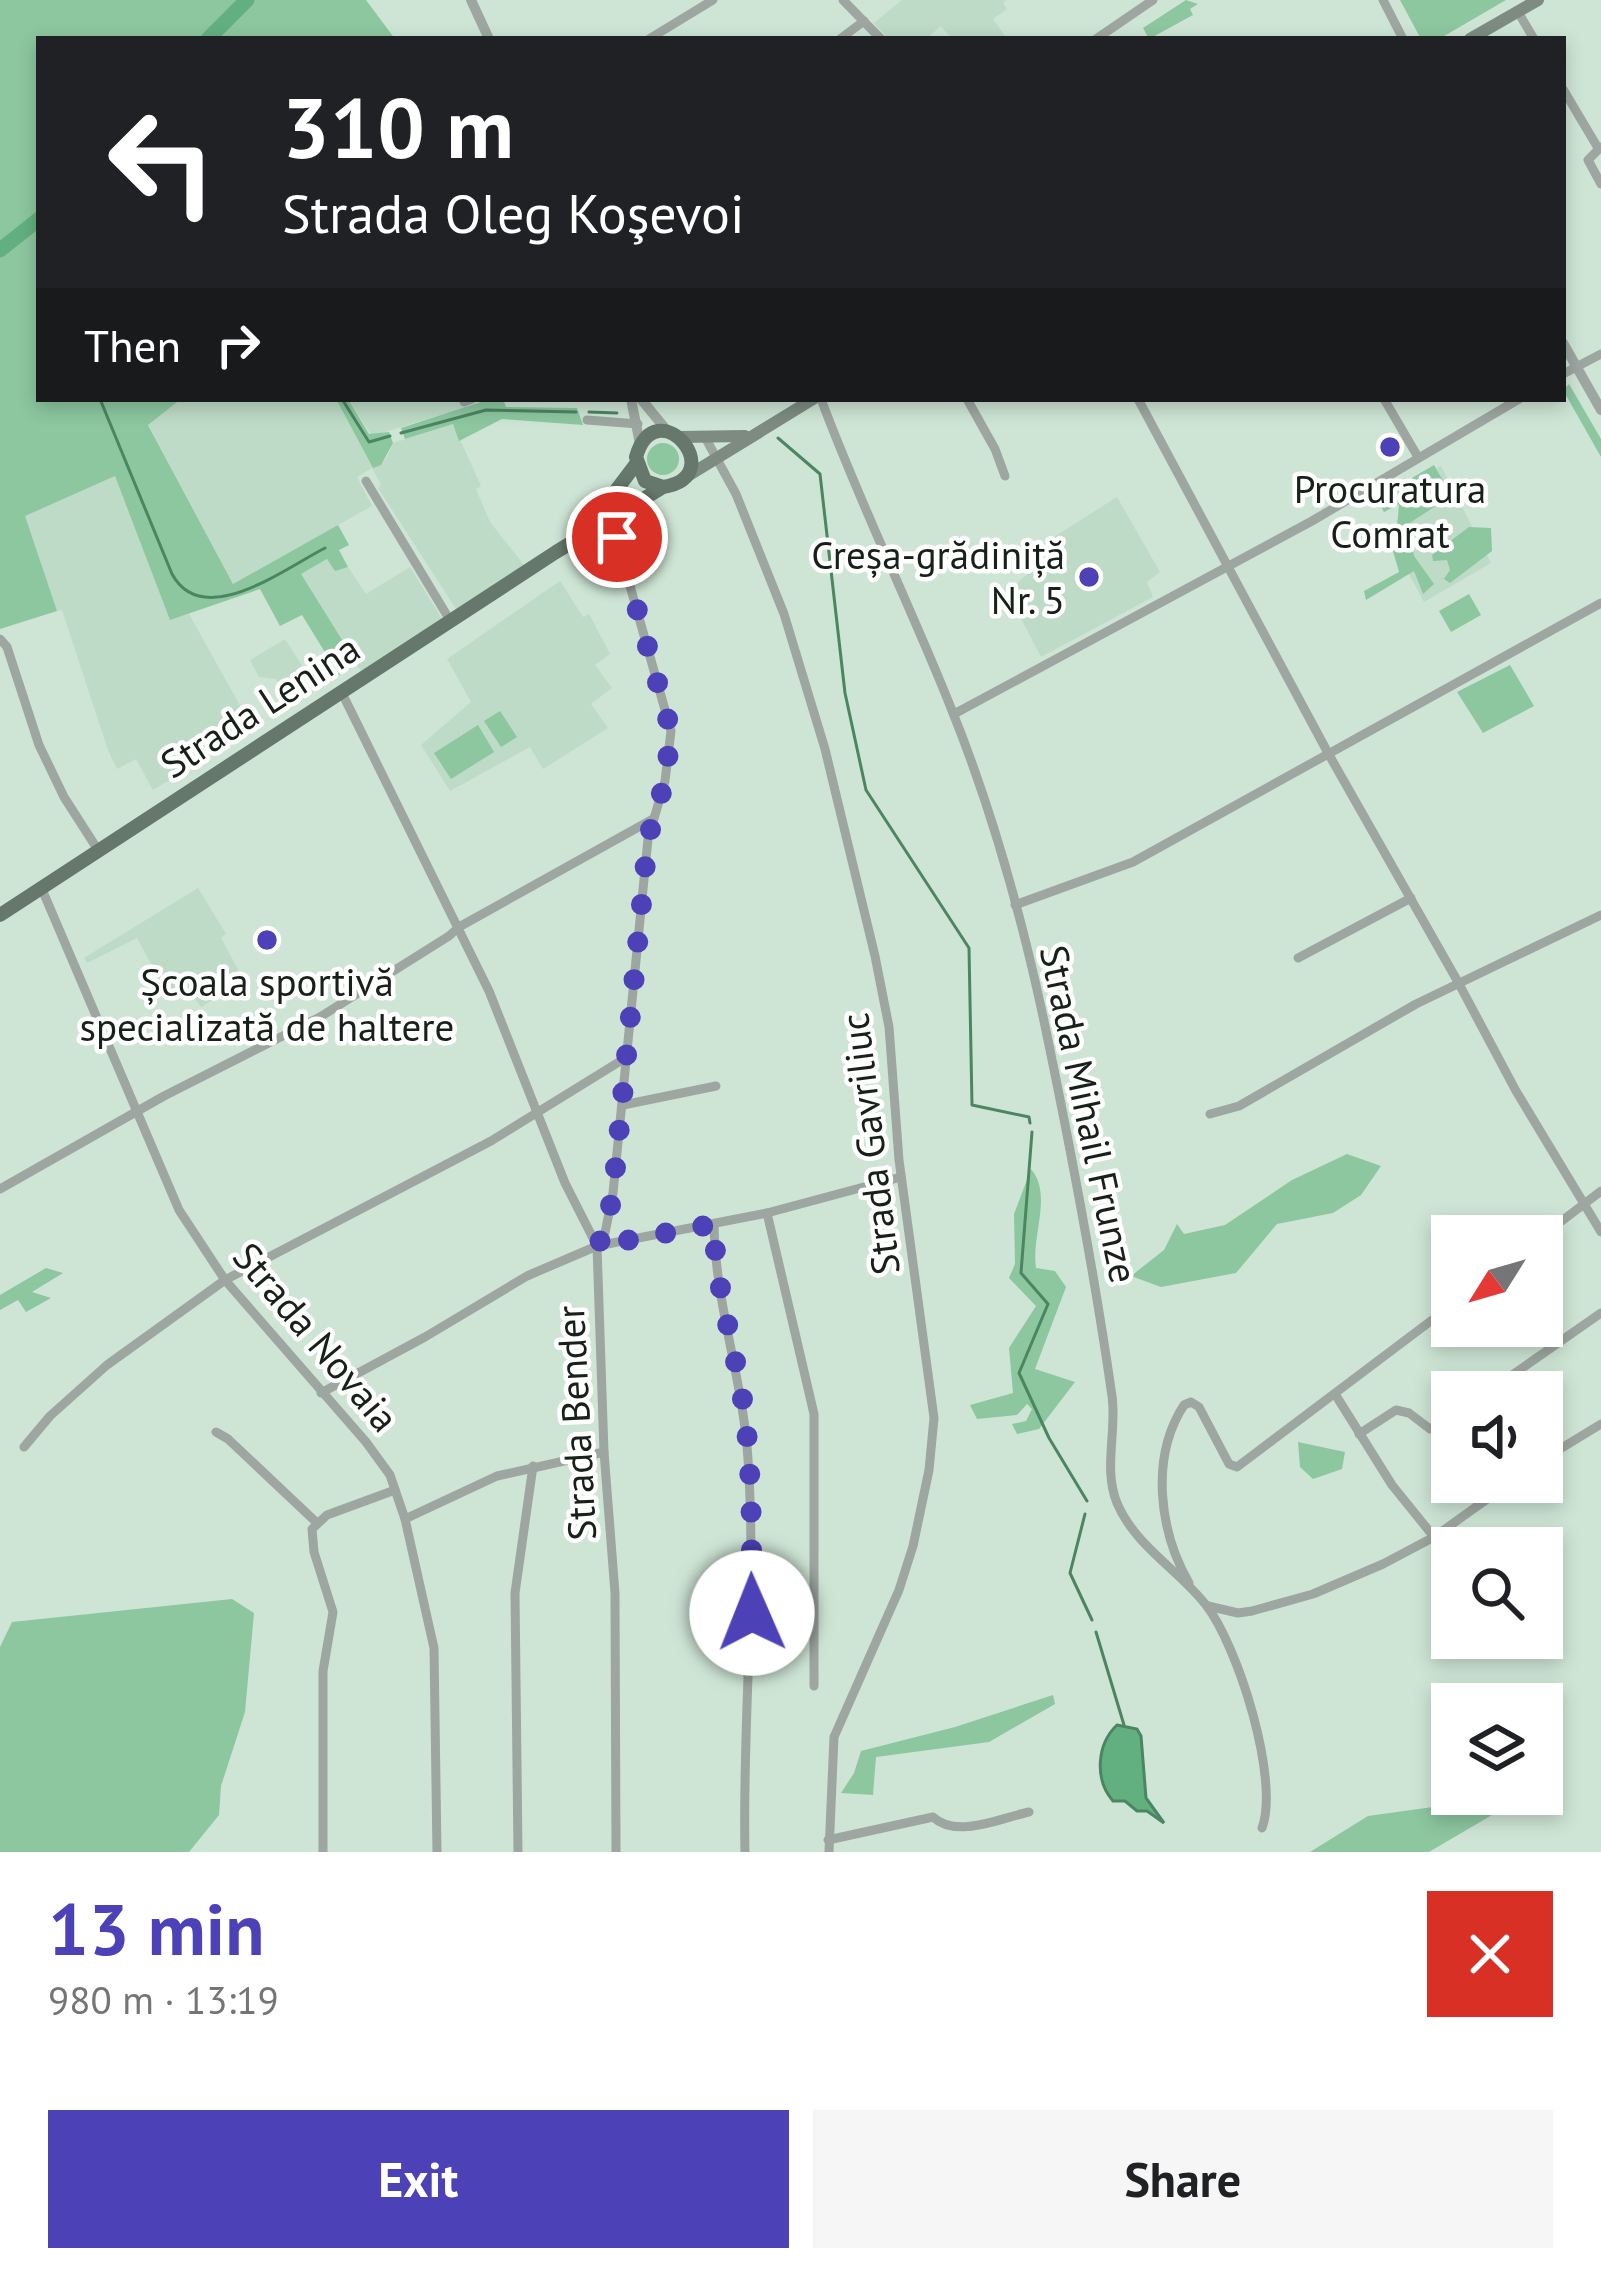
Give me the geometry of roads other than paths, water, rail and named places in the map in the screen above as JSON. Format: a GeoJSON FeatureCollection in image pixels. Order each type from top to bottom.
{"type":"FeatureCollection","features":[{"type":"Feature","properties":{"kind":"main road"},"geometry":{"type":"LineString","coordinates":[[1475,36],[1538,0]]}},
{"type":"Feature","properties":{"kind":"main road"},"geometry":{"type":"LineString","coordinates":[[636,464],[645,481],[663,487],[812,402]]}},
{"type":"Feature","properties":{"kind":"main road"},"geometry":{"type":"LineString","coordinates":[[608,512],[636,464],[640,445],[652,434],[706,439],[753,436]]}},
{"type":"Feature","properties":{"kind":"main road"},"geometry":{"type":"LineString","coordinates":[[674,435],[692,460],[686,477]]}},
{"type":"Feature","properties":{"kind":"main road","name":"Strada Lenina"},"geometry":{"type":"LineString","coordinates":[[0,915],[452,622],[608,512],[663,487]]}},
{"type":"Feature","properties":{"kind":"street"},"geometry":{"type":"LineString","coordinates":[[472,0],[488,36]]}},
{"type":"Feature","properties":{"kind":"street"},"geometry":{"type":"LineString","coordinates":[[687,0],[695,11]]}},
{"type":"Feature","properties":{"kind":"street"},"geometry":{"type":"LineString","coordinates":[[654,36],[713,0]]}},
{"type":"Feature","properties":{"kind":"street"},"geometry":{"type":"LineString","coordinates":[[843,0],[878,36]]}},
{"type":"Feature","properties":{"kind":"street"},"geometry":{"type":"LineString","coordinates":[[1100,36],[1154,0]]}},
{"type":"Feature","properties":{"kind":"street"},"geometry":{"type":"LineString","coordinates":[[1383,0],[1401,36]]}},
{"type":"Feature","properties":{"kind":"street"},"geometry":{"type":"LineString","coordinates":[[1518,12],[1532,36]]}},
{"type":"Feature","properties":{"kind":"street"},"geometry":{"type":"LineString","coordinates":[[844,36],[863,21]]}},
{"type":"Feature","properties":{"kind":"street"},"geometry":{"type":"LineString","coordinates":[[1566,94],[1600,147],[1588,160],[1601,184]]}},
{"type":"Feature","properties":{"kind":"street"},"geometry":{"type":"LineString","coordinates":[[1566,349],[1601,410]]}},
{"type":"Feature","properties":{"kind":"street"},"geometry":{"type":"LineString","coordinates":[[1566,372],[1601,354]]}},
{"type":"Feature","properties":{"kind":"street"},"geometry":{"type":"LineString","coordinates":[[632,402],[640,445]]}},
{"type":"Feature","properties":{"kind":"street","name":"Strada Mihail Frunze"},"geometry":{"type":"LineString","coordinates":[[818,402],[954,714],[1015,905],[1043,1016],[1090,1261],[1115,1422],[1113,1489],[1132,1528],[1207,1606],[1248,1700],[1264,1762],[1269,1797],[1262,1828]]}},
{"type":"Feature","properties":{"kind":"street"},"geometry":{"type":"LineString","coordinates":[[970,402],[1005,476]]}},
{"type":"Feature","properties":{"kind":"street"},"geometry":{"type":"LineString","coordinates":[[1140,402],[1328,753],[1516,1091],[1601,1232]]}},
{"type":"Feature","properties":{"kind":"street"},"geometry":{"type":"LineString","coordinates":[[1386,402],[1418,457]]}},
{"type":"Feature","properties":{"kind":"street"},"geometry":{"type":"LineString","coordinates":[[954,714],[1229,566],[1514,402]]}},
{"type":"Feature","properties":{"kind":"street"},"geometry":{"type":"LineString","coordinates":[[655,405],[674,435]]}},
{"type":"Feature","properties":{"kind":"street"},"geometry":{"type":"LineString","coordinates":[[587,420],[638,424]]}},
{"type":"Feature","properties":{"kind":"street","name":"Strada Gavriliuc"},"geometry":{"type":"LineString","coordinates":[[706,439],[736,494],[784,614],[825,749],[885,1004],[901,1177],[934,1418],[929,1470],[899,1590],[834,1737],[828,1846]]}},
{"type":"Feature","properties":{"kind":"street"},"geometry":{"type":"LineString","coordinates":[[366,481],[452,622]]}},
{"type":"Feature","properties":{"kind":"street","name":"Strada Bender"},"geometry":{"type":"LineString","coordinates":[[608,512],[671,731],[665,781],[645,858],[623,1105],[608,1222],[597,1246],[604,1452],[616,1610],[616,1852]]}},
{"type":"Feature","properties":{"kind":"street"},"geometry":{"type":"LineString","coordinates":[[1015,905],[1132,862],[1601,603]]}},
{"type":"Feature","properties":{"kind":"street"},"geometry":{"type":"LineString","coordinates":[[0,639],[7,647],[45,759],[98,850]]}},
{"type":"Feature","properties":{"kind":"street"},"geometry":{"type":"LineString","coordinates":[[342,693],[489,991],[536,1114],[597,1246]]}},
{"type":"Feature","properties":{"kind":"street"},"geometry":{"type":"LineString","coordinates":[[0,1189],[320,1017],[459,927],[653,819]]}},
{"type":"Feature","properties":{"kind":"street","name":"Strada Novaia"},"geometry":{"type":"LineString","coordinates":[[41,887],[178,1210],[225,1280],[382,1462],[395,1490],[431,1618],[437,1852]]}},
{"type":"Feature","properties":{"kind":"street"},"geometry":{"type":"LineString","coordinates":[[1298,958],[1411,898]]}},
{"type":"Feature","properties":{"kind":"street"},"geometry":{"type":"LineString","coordinates":[[1210,1114],[1239,1106],[1458,982],[1601,915]]}},
{"type":"Feature","properties":{"kind":"street"},"geometry":{"type":"LineString","coordinates":[[24,1447],[50,1416],[116,1357],[225,1280],[536,1114],[627,1057]]}},
{"type":"Feature","properties":{"kind":"street"},"geometry":{"type":"LineString","coordinates":[[623,1105],[716,1086]]}},
{"type":"Feature","properties":{"kind":"street"},"geometry":{"type":"LineString","coordinates":[[321,1393],[527,1276],[597,1246],[767,1213],[901,1177]]}},
{"type":"Feature","properties":{"kind":"street"},"geometry":{"type":"LineString","coordinates":[[1563,1220],[1601,1191]]}},
{"type":"Feature","properties":{"kind":"street"},"geometry":{"type":"LineString","coordinates":[[767,1213],[814,1414],[814,1686]]}},
{"type":"Feature","properties":{"kind":"street"},"geometry":{"type":"LineString","coordinates":[[714,1224],[719,1297],[735,1355],[748,1459],[752,1645],[744,1765],[745,1852]]}},
{"type":"Feature","properties":{"kind":"street"},"geometry":{"type":"LineString","coordinates":[[1518,1371],[1601,1313]]}},
{"type":"Feature","properties":{"kind":"street"},"geometry":{"type":"LineString","coordinates":[[1195,1593],[1168,1528],[1161,1482],[1174,1425],[1188,1403],[1203,1412],[1235,1468],[1431,1321]]}},
{"type":"Feature","properties":{"kind":"street"},"geometry":{"type":"LineString","coordinates":[[1336,1394],[1401,1498],[1431,1533]]}},
{"type":"Feature","properties":{"kind":"street"},"geometry":{"type":"LineString","coordinates":[[1359,1434],[1396,1410],[1409,1413],[1431,1429]]}},
{"type":"Feature","properties":{"kind":"street"},"geometry":{"type":"LineString","coordinates":[[1563,1447],[1601,1424]]}},
{"type":"Feature","properties":{"kind":"street"},"geometry":{"type":"LineString","coordinates":[[216,1432],[316,1522]]}},
{"type":"Feature","properties":{"kind":"street"},"geometry":{"type":"LineString","coordinates":[[405,1519],[468,1487],[533,1466],[604,1452]]}},
{"type":"Feature","properties":{"kind":"street"},"geometry":{"type":"LineString","coordinates":[[518,1852],[514,1593],[533,1466]]}},
{"type":"Feature","properties":{"kind":"street"},"geometry":{"type":"LineString","coordinates":[[323,1852],[323,1671],[333,1612],[314,1552],[312,1529],[316,1522],[395,1490]]}},
{"type":"Feature","properties":{"kind":"street"},"geometry":{"type":"LineString","coordinates":[[1448,1527],[1482,1503]]}},
{"type":"Feature","properties":{"kind":"street"},"geometry":{"type":"LineString","coordinates":[[1207,1606],[1238,1613],[1313,1594],[1431,1538]]}},
{"type":"Feature","properties":{"kind":"street"},"geometry":{"type":"LineString","coordinates":[[828,1846],[933,1817],[955,1828],[1029,1812]]}},
{"type":"Feature","properties":{"kind":"waterway"},"geometry":{"type":"LineString","coordinates":[[211,36],[247,0]]}},
{"type":"Feature","properties":{"kind":"waterway"},"geometry":{"type":"LineString","coordinates":[[0,250],[36,221]]}},
{"type":"Feature","properties":{"kind":"waterway"},"geometry":{"type":"LineString","coordinates":[[101,402],[172,574],[186,590],[203,597],[245,590],[325,548]]}},
{"type":"Feature","properties":{"kind":"waterway"},"geometry":{"type":"LineString","coordinates":[[344,402],[369,442],[390,436]]}},
{"type":"Feature","properties":{"kind":"waterway"},"geometry":{"type":"LineString","coordinates":[[401,433],[486,410],[576,412]]}},
{"type":"Feature","properties":{"kind":"waterway"},"geometry":{"type":"LineString","coordinates":[[589,412],[617,413]]}},
{"type":"Feature","properties":{"kind":"waterway"},"geometry":{"type":"LineString","coordinates":[[778,438],[820,474],[845,693],[866,790],[969,948],[972,1105],[1029,1117],[1030,1123]]}},
{"type":"Feature","properties":{"kind":"waterway"},"geometry":{"type":"LineString","coordinates":[[1032,1132],[1021,1273],[1048,1304],[1019,1373],[1049,1438],[1087,1501]]}},
{"type":"Feature","properties":{"kind":"waterway"},"geometry":{"type":"LineString","coordinates":[[1085,1514],[1070,1573],[1092,1620]]}},
{"type":"Feature","properties":{"kind":"waterway"},"geometry":{"type":"LineString","coordinates":[[1096,1632],[1124,1725]]}},
{"type":"Feature","properties":{"kind":"place","name":"Procuratura Comrat"},"geometry":{"type":"Point","coordinates":[1390,447]}},
{"type":"Feature","properties":{"kind":"place","name":"Creșa-grădiniță Nr. 5"},"geometry":{"type":"Point","coordinates":[1089,577]}},
{"type":"Feature","properties":{"kind":"place","name":"Școala sportivă specializată de haltere"},"geometry":{"type":"Point","coordinates":[267,940]}}]}
